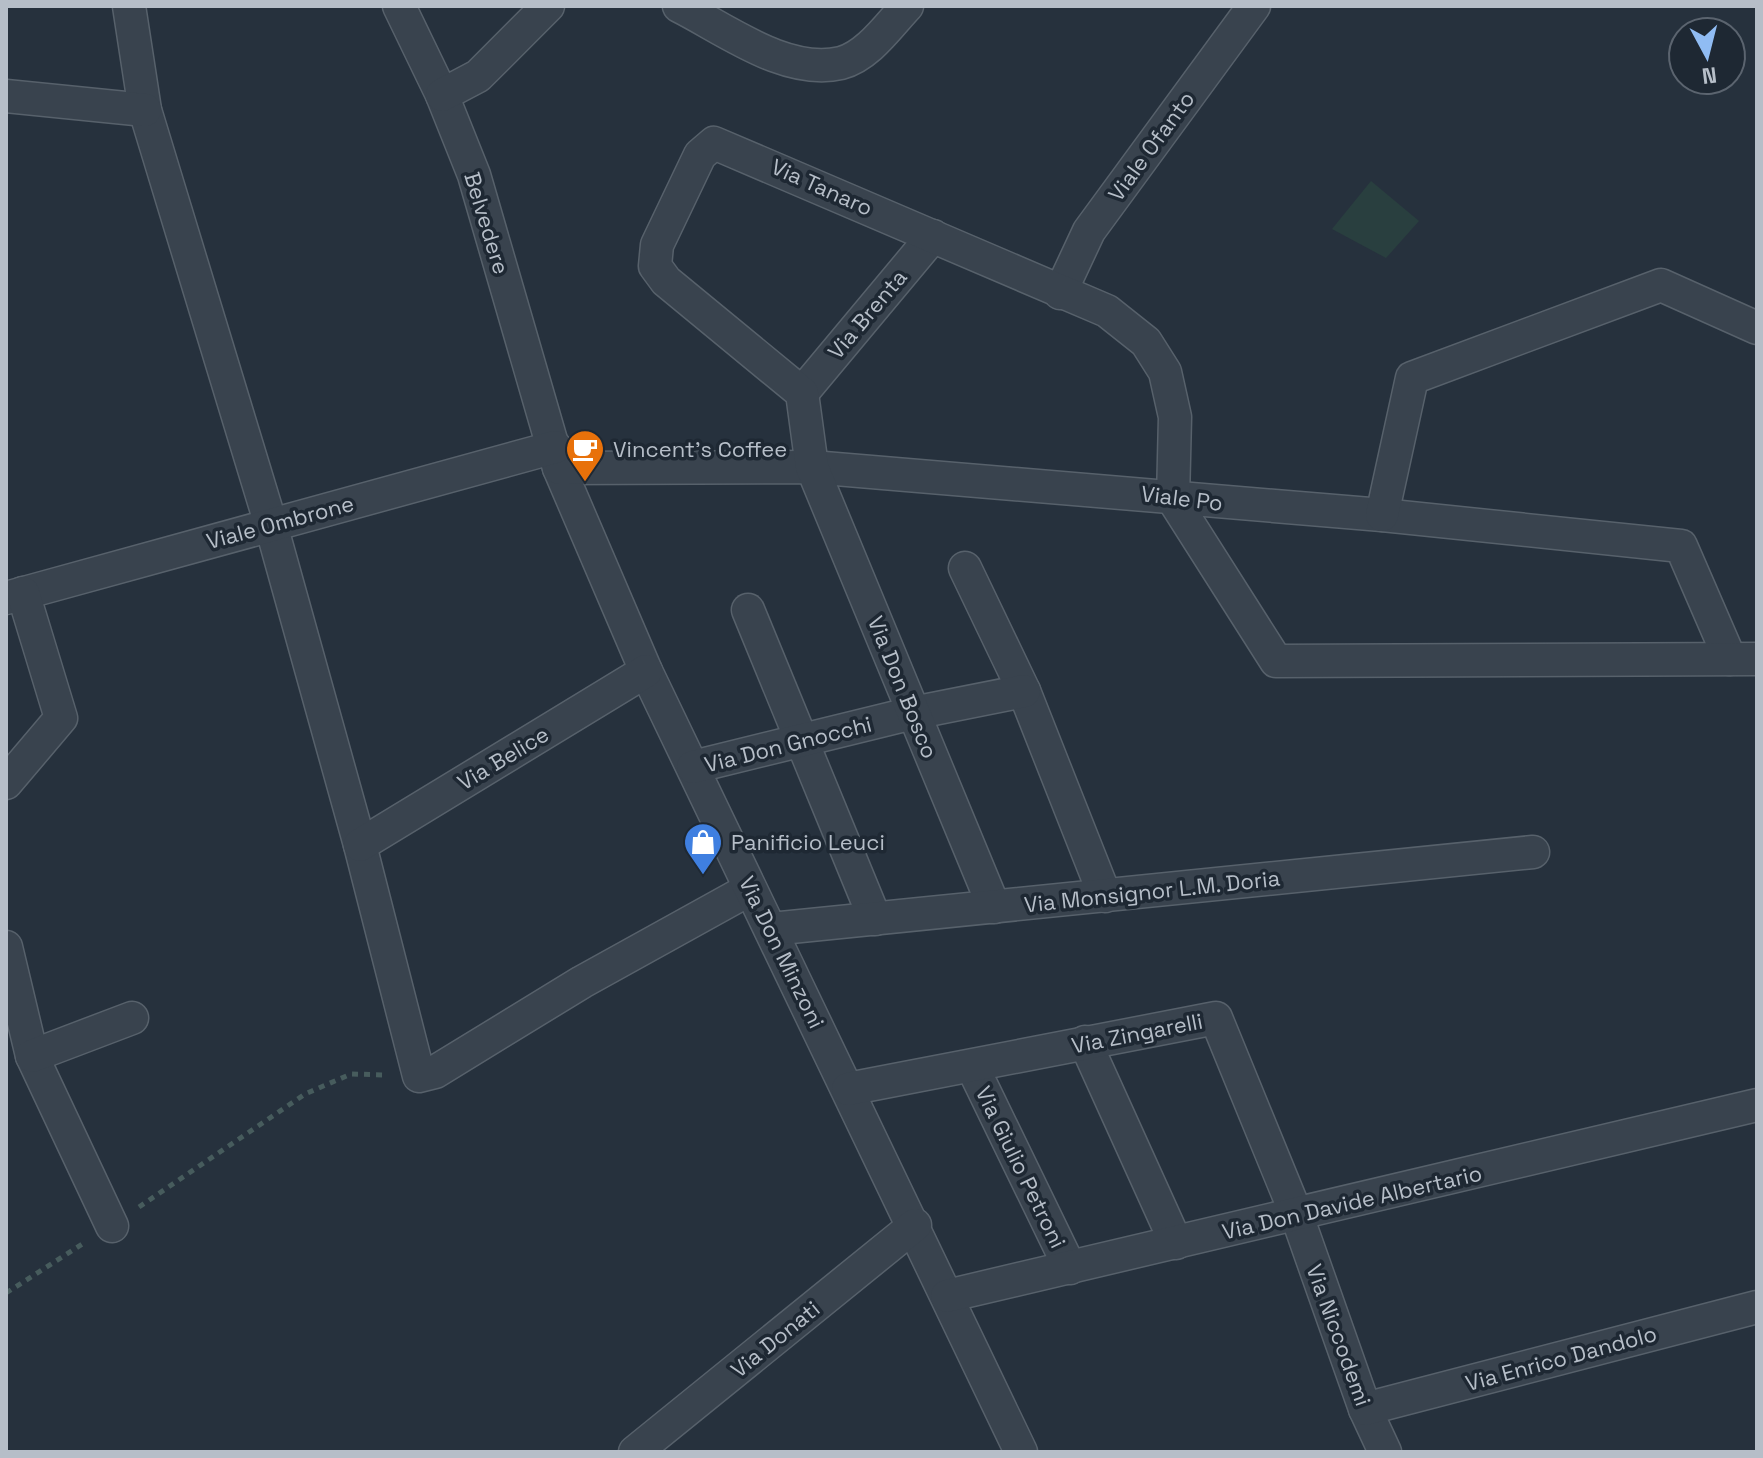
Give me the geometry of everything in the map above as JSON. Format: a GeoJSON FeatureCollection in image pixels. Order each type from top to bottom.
{"type":"FeatureCollection","features":[{"type":"Feature","properties":{"kind":"street"},"geometry":{"type":"LineString","coordinates":[[129,6],[145,110],[271,525],[360,845],[419,1076],[435,1072],[582,982],[750,889]]}},
{"type":"Feature","properties":{"kind":"street","name":"Belvedere"},"geometry":{"type":"LineString","coordinates":[[399,6],[442,95],[474,175],[557,458]]}},
{"type":"Feature","properties":{"kind":"street"},"geometry":{"type":"LineString","coordinates":[[442,95],[478,76],[548,6]]}},
{"type":"Feature","properties":{"kind":"street"},"geometry":{"type":"LineString","coordinates":[[679,6],[764,49],[795,61],[822,64],[843,62],[867,48],[907,6]]}},
{"type":"Feature","properties":{"kind":"street","name":"Viale Ofanto"},"geometry":{"type":"LineString","coordinates":[[1060,293],[1089,231],[1254,6]]}},
{"type":"Feature","properties":{"kind":"street"},"geometry":{"type":"LineString","coordinates":[[6,96],[145,110]]}},
{"type":"Feature","properties":{"kind":"street","name":"Via Tanaro"},"geometry":{"type":"LineString","coordinates":[[802,393],[666,281],[655,266],[657,245],[700,155],[714,143],[730,147],[1107,311],[1146,342],[1165,372],[1175,417],[1173,499]]}},
{"type":"Feature","properties":{"kind":"street","name":"Via Brenta"},"geometry":{"type":"LineString","coordinates":[[802,393],[933,236]]}},
{"type":"Feature","properties":{"kind":"street"},"geometry":{"type":"LineString","coordinates":[[1382,515],[1412,378],[1661,285],[1757,328]]}},
{"type":"Feature","properties":{"kind":"street"},"geometry":{"type":"LineString","coordinates":[[802,393],[812,467]]}},
{"type":"Feature","properties":{"kind":"street","name":"Viale Po"},"geometry":{"type":"LineString","coordinates":[[557,458],[812,467],[1132,492],[1173,499],[1382,515],[1681,546],[1743,659]]}},
{"type":"Feature","properties":{"kind":"street","name":"Viale Ombrone"},"geometry":{"type":"LineString","coordinates":[[15,596],[271,525],[557,458]]}},
{"type":"Feature","properties":{"kind":"street","name":"Via Don Minzoni"},"geometry":{"type":"LineString","coordinates":[[557,458],[646,671],[915,1225],[1021,1452]]}},
{"type":"Feature","properties":{"kind":"street","name":"Via Don Bosco"},"geometry":{"type":"LineString","coordinates":[[812,467],[994,907]]}},
{"type":"Feature","properties":{"kind":"street"},"geometry":{"type":"LineString","coordinates":[[1173,499],[1276,661],[1743,659]]}},
{"type":"Feature","properties":{"kind":"street"},"geometry":{"type":"LineString","coordinates":[[965,568],[1024,691],[1105,896]]}},
{"type":"Feature","properties":{"kind":"street"},"geometry":{"type":"LineString","coordinates":[[6,783],[61,718],[15,596]]}},
{"type":"Feature","properties":{"kind":"street"},"geometry":{"type":"LineString","coordinates":[[748,610],[875,919]]}},
{"type":"Feature","properties":{"kind":"street","name":"Via Belice"},"geometry":{"type":"LineString","coordinates":[[360,845],[646,671]]}},
{"type":"Feature","properties":{"kind":"street","name":"Via Don Gnocchi"},"geometry":{"type":"LineString","coordinates":[[693,767],[913,713],[1024,691]]}},
{"type":"Feature","properties":{"kind":"street","name":"Via Monsignor L.M. Doria"},"geometry":{"type":"LineString","coordinates":[[771,929],[1533,852]]}},
{"type":"Feature","properties":{"kind":"street"},"geometry":{"type":"LineString","coordinates":[[6,947],[32,1056],[112,1226]]}},
{"type":"Feature","properties":{"kind":"street"},"geometry":{"type":"LineString","coordinates":[[32,1056],[132,1018]]}},
{"type":"Feature","properties":{"kind":"street","name":"Via Zingarelli"},"geometry":{"type":"LineString","coordinates":[[848,1089],[1216,1018],[1297,1216]]}},
{"type":"Feature","properties":{"kind":"street"},"geometry":{"type":"LineString","coordinates":[[1085,1042],[1176,1243]]}},
{"type":"Feature","properties":{"kind":"street","name":"Via Giulio Petroni"},"geometry":{"type":"LineString","coordinates":[[972,1066],[1070,1268]]}},
{"type":"Feature","properties":{"kind":"street","name":"Via Don Davide Albertario"},"geometry":{"type":"LineString","coordinates":[[947,1296],[1297,1216],[1757,1105]]}},
{"type":"Feature","properties":{"kind":"street","name":"Via Niccodemi"},"geometry":{"type":"LineString","coordinates":[[1297,1216],[1365,1409],[1385,1452]]}},
{"type":"Feature","properties":{"kind":"street","name":"Via Donati"},"geometry":{"type":"LineString","coordinates":[[635,1452],[915,1225]]}},
{"type":"Feature","properties":{"kind":"street","name":"Via Enrico Dandolo"},"geometry":{"type":"LineString","coordinates":[[1365,1409],[1757,1307]]}},
{"type":"Feature","properties":{"kind":"path"},"geometry":{"type":"LineString","coordinates":[[6,1293],[112,1226],[305,1094],[351,1074],[419,1076]]}},
{"type":"Feature","properties":{"kind":"green space"},"geometry":{"type":"Polygon","coordinates":[[[1371,181],[1419,221],[1386,258],[1332,229],[1371,181]]]}},
{"type":"Feature","properties":{"kind":"place","name":"Vincent's Coffee"},"geometry":{"type":"Point","coordinates":[585,483]}},
{"type":"Feature","properties":{"kind":"place","name":"Panificio Leuci"},"geometry":{"type":"Point","coordinates":[703,876]}}]}
